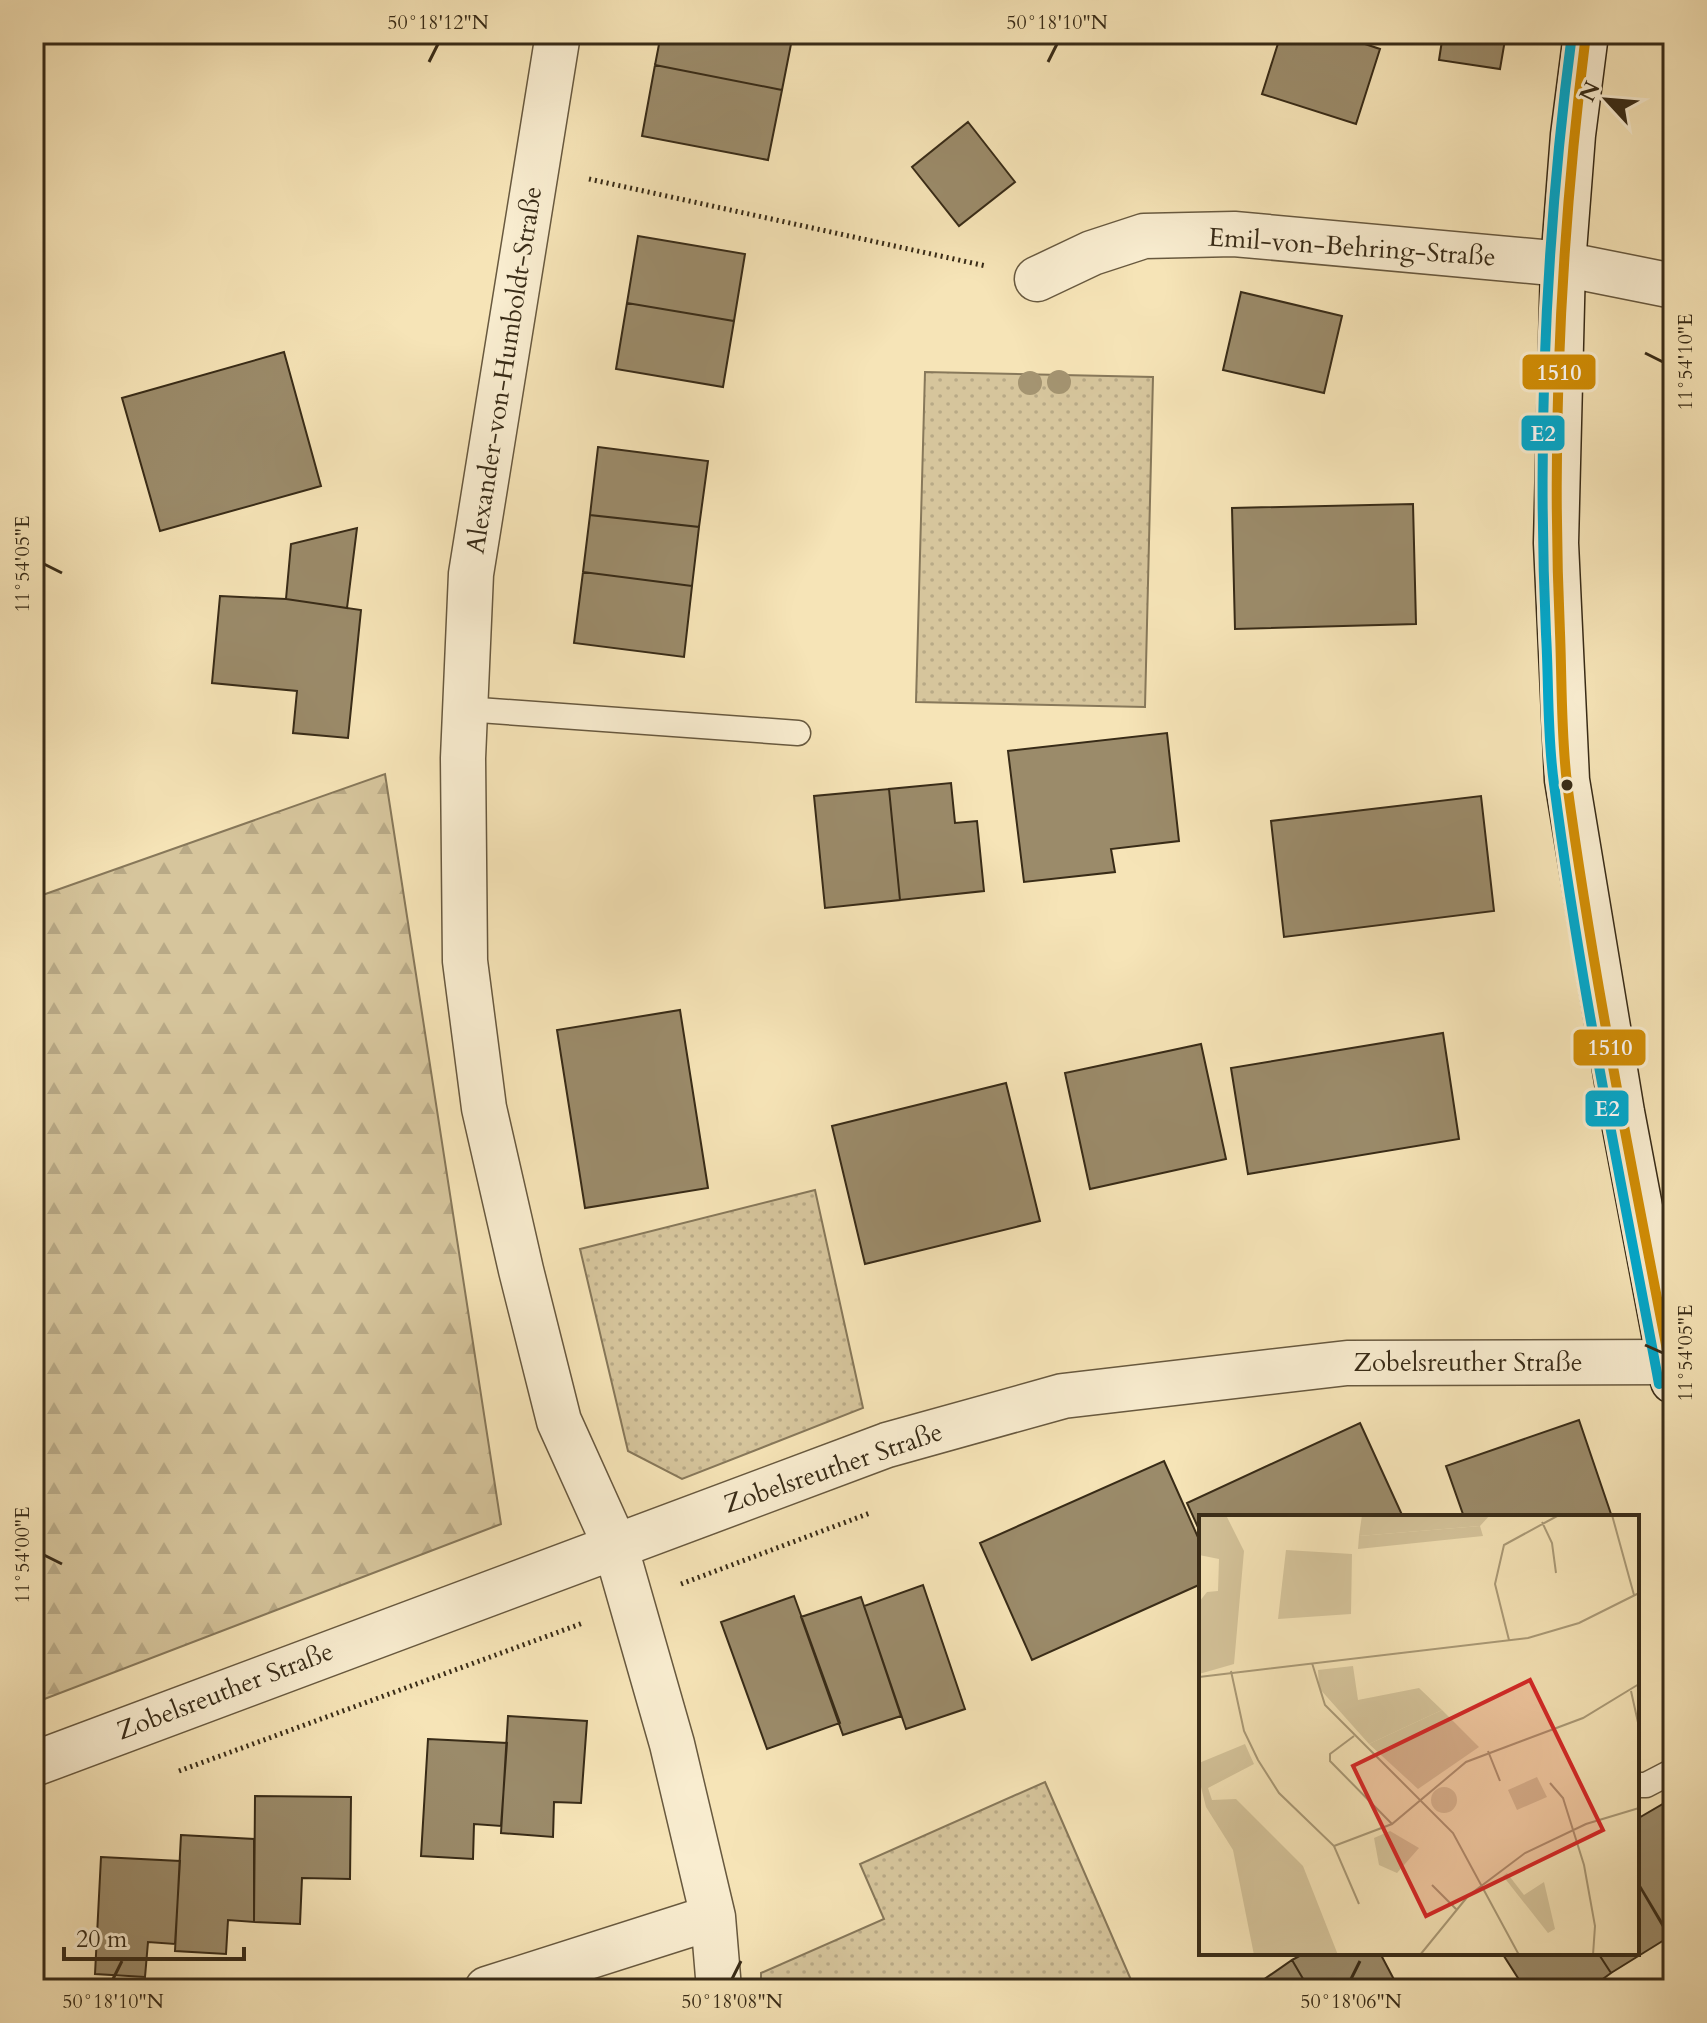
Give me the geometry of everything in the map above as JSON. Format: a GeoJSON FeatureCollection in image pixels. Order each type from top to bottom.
{"type":"FeatureCollection","features":[{"type":"Feature","properties":{"kind":"street","name":"Alexander-von-Humboldt-Straße"},"geometry":{"type":"LineString","coordinates":[[558,34],[471,574],[465,709],[465,961],[484,1108],[559,1421],[615,1545],[672,1744],[713,1917],[719,1989]]}},
{"type":"Feature","properties":{"kind":"street"},"geometry":{"type":"LineString","coordinates":[[1586,34],[1573,135],[1563,264],[1556,543],[1567,780],[1671,1368]]}},
{"type":"Feature","properties":{"kind":"street","name":"Emil-von-Behring-Straße"},"geometry":{"type":"LineString","coordinates":[[1037,279],[1092,253],[1144,236],[1234,234],[1563,264],[1673,286]]}},
{"type":"Feature","properties":{"kind":"street","name":"Zobelsreuther Straße"},"geometry":{"type":"LineString","coordinates":[[34,1764],[887,1445],[1063,1396],[1347,1363],[1671,1368]]}},
{"type":"Feature","properties":{"kind":"street"},"geometry":{"type":"LineString","coordinates":[[487,1989],[713,1917]]}},
{"type":"Feature","properties":{"kind":"lane"},"geometry":{"type":"LineString","coordinates":[[465,709],[798,733]]}},
{"type":"Feature","properties":{"kind":"lane"},"geometry":{"type":"LineString","coordinates":[[1639,1785],[1646,1785],[1673,1771]]}},
{"type":"Feature","properties":{"kind":"path"},"geometry":{"type":"LineString","coordinates":[[537,167],[1037,279]]}},
{"type":"Feature","properties":{"kind":"path"},"geometry":{"type":"LineString","coordinates":[[175,1773],[549,1638],[631,1602],[872,1512]]}},
{"type":"Feature","properties":{"kind":"green space"},"geometry":{"type":"Polygon","coordinates":[[[925,372],[1153,377],[1145,707],[916,702],[925,372]]]}},
{"type":"Feature","properties":{"kind":"green space"},"geometry":{"type":"Polygon","coordinates":[[[385,774],[501,1524],[34,1703],[34,898],[385,774]]]}},
{"type":"Feature","properties":{"kind":"green space"},"geometry":{"type":"Polygon","coordinates":[[[815,1190],[863,1408],[682,1479],[628,1451],[580,1249],[815,1190]]]}},
{"type":"Feature","properties":{"kind":"green space"},"geometry":{"type":"Polygon","coordinates":[[[1045,1782],[1135,1989],[761,1989],[761,1973],[884,1919],[860,1864],[1045,1782]]]}},
{"type":"Feature","properties":{"kind":"building"},"geometry":{"type":"Polygon","coordinates":[[[661,34],[793,34],[782,90],[655,65],[661,34]]]}},
{"type":"Feature","properties":{"kind":"building"},"geometry":{"type":"Polygon","coordinates":[[[1281,34],[1335,34],[1380,49],[1356,124],[1262,94],[1281,34]]]}},
{"type":"Feature","properties":{"kind":"building"},"geometry":{"type":"Polygon","coordinates":[[[1443,34],[1506,34],[1500,69],[1439,60],[1443,34]]]}},
{"type":"Feature","properties":{"kind":"building"},"geometry":{"type":"Polygon","coordinates":[[[655,65],[782,90],[768,160],[642,136],[655,65]]]}},
{"type":"Feature","properties":{"kind":"building"},"geometry":{"type":"Polygon","coordinates":[[[968,122],[1015,182],[959,226],[912,167],[968,122]]]}},
{"type":"Feature","properties":{"kind":"building"},"geometry":{"type":"Polygon","coordinates":[[[638,236],[745,254],[734,321],[627,303],[638,236]]]}},
{"type":"Feature","properties":{"kind":"building"},"geometry":{"type":"Polygon","coordinates":[[[1241,292],[1342,316],[1324,393],[1223,370],[1241,292]]]}},
{"type":"Feature","properties":{"kind":"building"},"geometry":{"type":"Polygon","coordinates":[[[627,303],[734,321],[723,387],[616,369],[627,303]]]}},
{"type":"Feature","properties":{"kind":"building"},"geometry":{"type":"Polygon","coordinates":[[[284,352],[321,486],[160,531],[122,398],[284,352]]]}},
{"type":"Feature","properties":{"kind":"building"},"geometry":{"type":"Polygon","coordinates":[[[1667,389],[1673,389],[1673,524],[1666,524],[1667,389]]]}},
{"type":"Feature","properties":{"kind":"building"},"geometry":{"type":"Polygon","coordinates":[[[598,447],[708,461],[699,527],[590,515],[598,447]]]}},
{"type":"Feature","properties":{"kind":"building"},"geometry":{"type":"Polygon","coordinates":[[[1413,504],[1416,624],[1235,629],[1232,508],[1413,504]]]}},
{"type":"Feature","properties":{"kind":"building"},"geometry":{"type":"Polygon","coordinates":[[[590,515],[699,527],[692,586],[583,572],[590,515]]]}},
{"type":"Feature","properties":{"kind":"building"},"geometry":{"type":"Polygon","coordinates":[[[357,528],[347,608],[286,599],[291,544],[357,528]]]}},
{"type":"Feature","properties":{"kind":"building"},"geometry":{"type":"Polygon","coordinates":[[[583,572],[692,586],[684,657],[574,643],[583,572]]]}},
{"type":"Feature","properties":{"kind":"building"},"geometry":{"type":"Polygon","coordinates":[[[220,596],[286,599],[361,610],[348,738],[293,733],[297,691],[212,683],[220,596]]]}},
{"type":"Feature","properties":{"kind":"building"},"geometry":{"type":"Polygon","coordinates":[[[1167,733],[1179,841],[1111,849],[1115,872],[1024,882],[1008,751],[1167,733]]]}},
{"type":"Feature","properties":{"kind":"building"},"geometry":{"type":"Polygon","coordinates":[[[951,783],[955,823],[977,821],[984,891],[900,900],[889,789],[951,783]]]}},
{"type":"Feature","properties":{"kind":"building"},"geometry":{"type":"Polygon","coordinates":[[[889,789],[900,900],[825,908],[814,796],[889,789]]]}},
{"type":"Feature","properties":{"kind":"building"},"geometry":{"type":"Polygon","coordinates":[[[1481,796],[1494,911],[1284,937],[1271,821],[1481,796]]]}},
{"type":"Feature","properties":{"kind":"building"},"geometry":{"type":"Polygon","coordinates":[[[680,1010],[708,1188],[585,1208],[557,1030],[680,1010]]]}},
{"type":"Feature","properties":{"kind":"building"},"geometry":{"type":"Polygon","coordinates":[[[1443,1033],[1459,1139],[1248,1174],[1231,1068],[1443,1033]]]}},
{"type":"Feature","properties":{"kind":"building"},"geometry":{"type":"Polygon","coordinates":[[[1201,1044],[1226,1159],[1090,1189],[1065,1073],[1201,1044]]]}},
{"type":"Feature","properties":{"kind":"building"},"geometry":{"type":"Polygon","coordinates":[[[1006,1083],[1040,1221],[865,1264],[832,1126],[1006,1083]]]}},
{"type":"Feature","properties":{"kind":"building"},"geometry":{"type":"Polygon","coordinates":[[[1579,1420],[1611,1515],[1463,1515],[1446,1466],[1579,1420]]]}},
{"type":"Feature","properties":{"kind":"building"},"geometry":{"type":"Polygon","coordinates":[[[1360,1423],[1402,1515],[1199,1515],[1199,1530],[1187,1503],[1360,1423]]]}},
{"type":"Feature","properties":{"kind":"building"},"geometry":{"type":"Polygon","coordinates":[[[1164,1461],[1199,1540],[1199,1585],[1032,1660],[980,1543],[1164,1461]]]}},
{"type":"Feature","properties":{"kind":"building"},"geometry":{"type":"Polygon","coordinates":[[[923,1585],[965,1709],[906,1729],[864,1606],[923,1585]]]}},
{"type":"Feature","properties":{"kind":"building"},"geometry":{"type":"Polygon","coordinates":[[[794,1596],[840,1723],[767,1749],[721,1622],[794,1596]]]}},
{"type":"Feature","properties":{"kind":"building"},"geometry":{"type":"Polygon","coordinates":[[[861,1597],[901,1716],[843,1735],[801,1617],[861,1597]]]}},
{"type":"Feature","properties":{"kind":"building"},"geometry":{"type":"Polygon","coordinates":[[[508,1716],[587,1721],[581,1803],[554,1802],[553,1837],[501,1833],[508,1716]]]}},
{"type":"Feature","properties":{"kind":"building"},"geometry":{"type":"Polygon","coordinates":[[[428,1739],[507,1743],[501,1826],[474,1824],[473,1859],[421,1856],[428,1739]]]}},
{"type":"Feature","properties":{"kind":"building"},"geometry":{"type":"Polygon","coordinates":[[[255,1796],[351,1797],[350,1879],[302,1878],[300,1924],[254,1922],[255,1796]]]}},
{"type":"Feature","properties":{"kind":"building"},"geometry":{"type":"Polygon","coordinates":[[[1673,1798],[1673,1941],[1639,1884],[1639,1818],[1673,1798]]]}},
{"type":"Feature","properties":{"kind":"building"},"geometry":{"type":"Polygon","coordinates":[[[181,1835],[254,1839],[254,1922],[228,1920],[226,1954],[175,1951],[181,1835]]]}},
{"type":"Feature","properties":{"kind":"building"},"geometry":{"type":"Polygon","coordinates":[[[101,1857],[180,1861],[175,1944],[148,1942],[145,1977],[95,1974],[101,1857]]]}},
{"type":"Feature","properties":{"kind":"building"},"geometry":{"type":"Polygon","coordinates":[[[1639,1885],[1669,1937],[1611,1973],[1599,1955],[1639,1955],[1639,1885]]]}},
{"type":"Feature","properties":{"kind":"building"},"geometry":{"type":"Polygon","coordinates":[[[1301,1955],[1381,1955],[1399,1989],[1309,1989],[1292,1960],[1301,1955]]]}},
{"type":"Feature","properties":{"kind":"building"},"geometry":{"type":"Polygon","coordinates":[[[1503,1955],[1599,1955],[1611,1973],[1589,1989],[1525,1989],[1503,1955]]]}},
{"type":"Feature","properties":{"kind":"building"},"geometry":{"type":"Polygon","coordinates":[[[1292,1960],[1309,1989],[1250,1989],[1292,1960]]]}},
{"type":"Feature","properties":{"kind":"transit line","name":"E2"},"geometry":{"type":"LineString","coordinates":[[1572,34],[1550,258],[1543,408],[1543,559],[1550,747],[1564,859],[1589,1010],[1659,1384]]}},
{"type":"Feature","properties":{"kind":"transit line","name":"1510"},"geometry":{"type":"LineString","coordinates":[[1586,34],[1570,183],[1560,333],[1557,483],[1564,746],[1602,1008],[1673,1381]]}}]}
